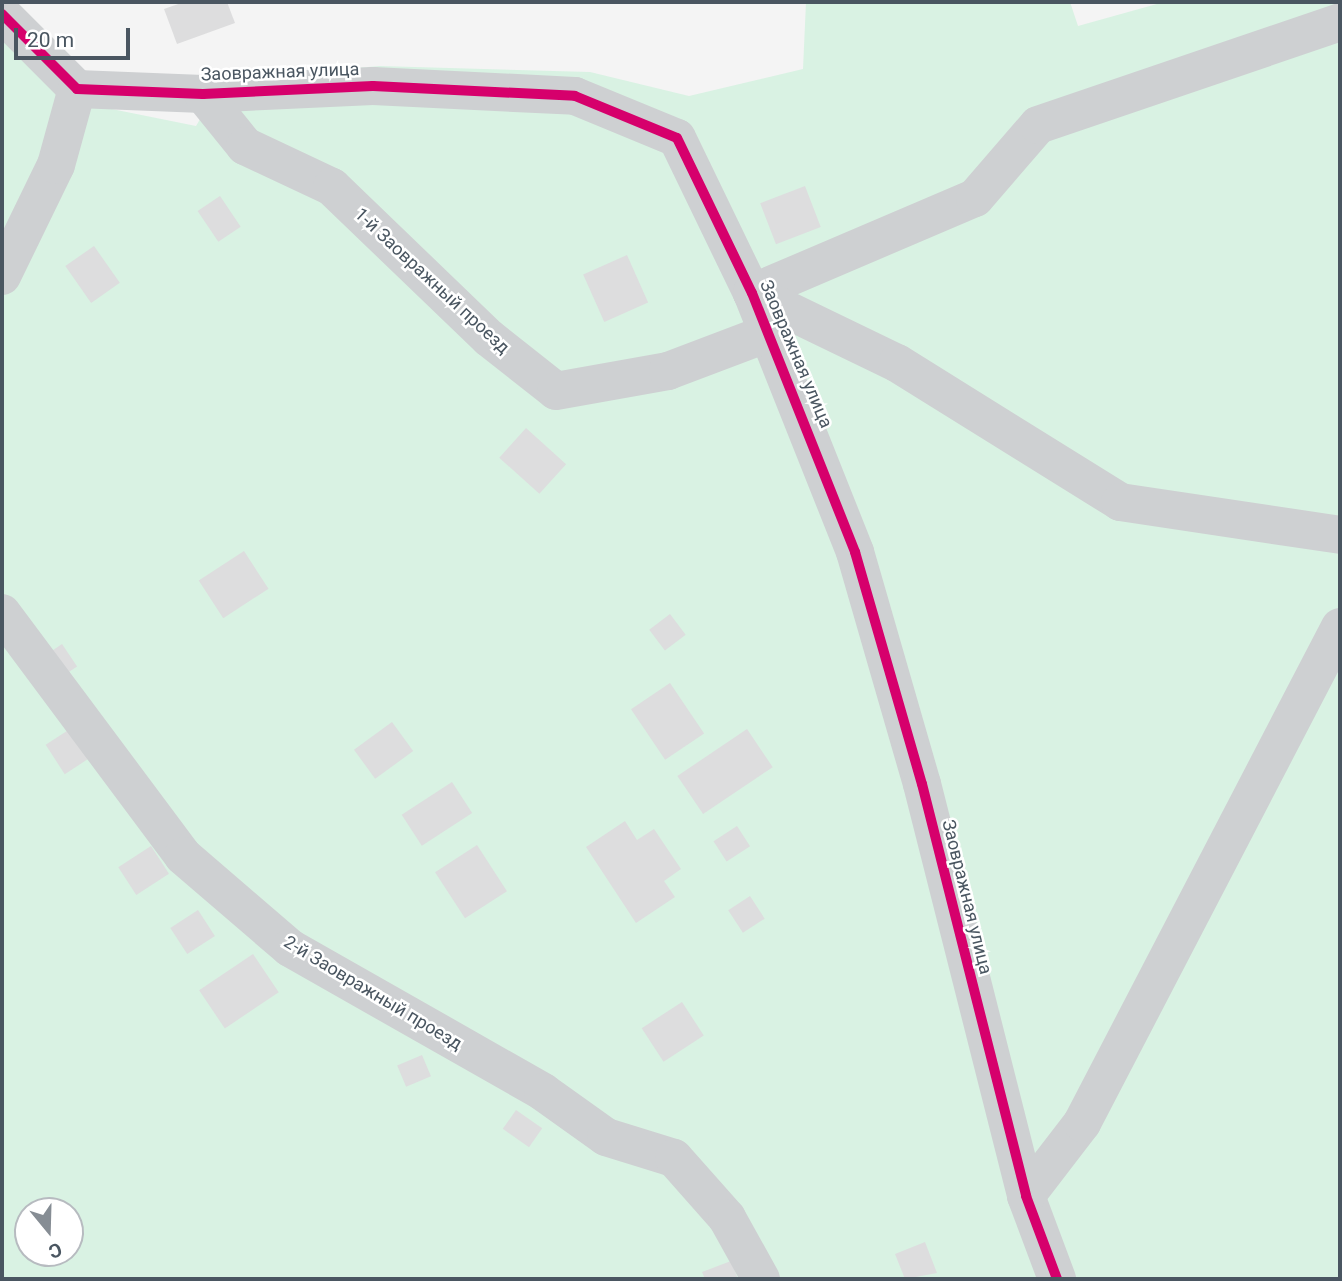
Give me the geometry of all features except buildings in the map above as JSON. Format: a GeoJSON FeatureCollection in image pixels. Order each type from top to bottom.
{"type":"FeatureCollection","features":[{"type":"Feature","properties":{"kind":"street"},"geometry":{"type":"LineString","coordinates":[[2,14],[77,89],[56,164],[2,276]]}},
{"type":"Feature","properties":{"kind":"street"},"geometry":{"type":"LineString","coordinates":[[752,293],[975,198],[1038,125],[1340,22]]}},
{"type":"Feature","properties":{"kind":"street","name":"Заовражная улица"},"geometry":{"type":"LineString","coordinates":[[77,89],[203,94],[373,86],[575,96],[677,138],[752,293],[766,334],[855,552],[922,784],[1026,1196],[1057,1279]]}},
{"type":"Feature","properties":{"kind":"street","name":"1-й Заовражный проезд"},"geometry":{"type":"LineString","coordinates":[[203,94],[245,146],[332,187],[489,338],[555,391],[668,372],[766,334]]}},
{"type":"Feature","properties":{"kind":"street"},"geometry":{"type":"LineString","coordinates":[[752,293],[897,363],[1120,502],[1340,535]]}},
{"type":"Feature","properties":{"kind":"street","name":"2-й Заовражный проезд"},"geometry":{"type":"LineString","coordinates":[[2,613],[183,856],[290,948],[543,1093],[606,1137],[674,1157],[727,1219],[761,1279]]}},
{"type":"Feature","properties":{"kind":"street"},"geometry":{"type":"LineString","coordinates":[[1026,1196],[1082,1123],[1340,627]]}},
{"type":"Feature","properties":{"kind":"green space"},"geometry":{"type":"Polygon","coordinates":[[[806,2],[1070,2],[1078,26],[1164,2],[1340,2],[1340,1279],[2,1279],[2,37],[62,99],[196,126],[224,79],[380,66],[590,72],[689,96],[803,69],[806,2]]]}},
{"type":"Feature","properties":{"kind":"cycle path"},"geometry":{"type":"LineString","coordinates":[[2,14],[77,89],[203,94],[373,86],[575,96],[677,138],[752,293],[855,552],[922,784],[1026,1196],[1057,1279]]}}]}
